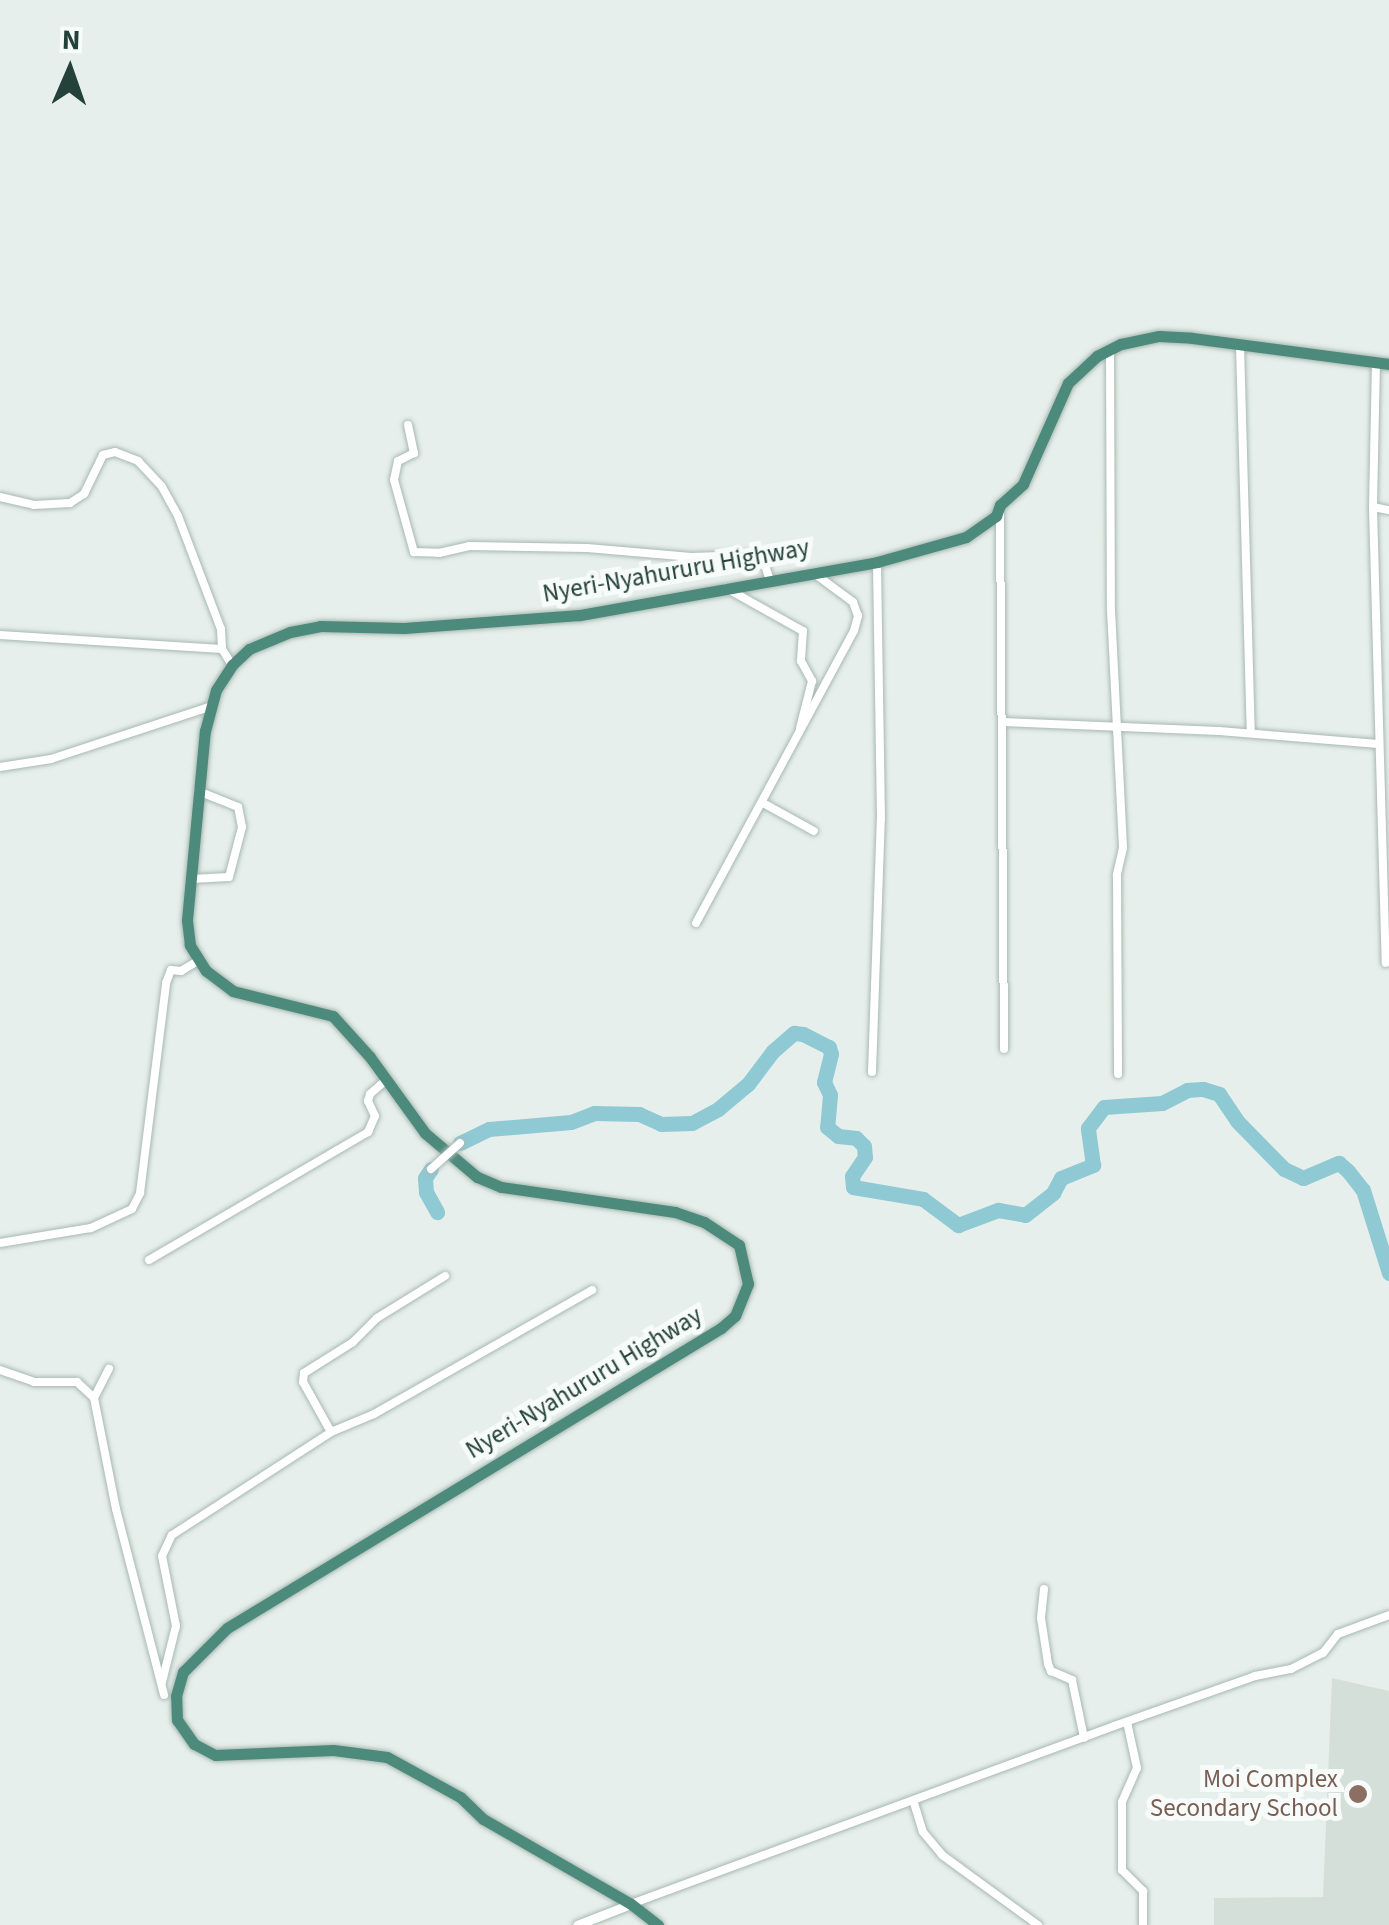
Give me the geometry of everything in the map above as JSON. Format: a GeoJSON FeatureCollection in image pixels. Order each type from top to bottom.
{"type":"FeatureCollection","features":[{"type":"Feature","properties":{"kind":"highway","name":"Nyeri-Nyahururu Highway"},"geometry":{"type":"LineString","coordinates":[[658,1925],[632,1904],[483,1819],[460,1797],[386,1757],[334,1750],[215,1756],[194,1744],[177,1720],[176,1696],[183,1672],[226,1628],[570,1416],[698,1343],[735,1316],[744,1300],[744,1255],[721,1230],[675,1212],[501,1187],[477,1177],[443,1153],[334,1016],[233,992],[217,983],[190,945],[187,920],[209,706],[232,665],[264,641],[320,626],[404,628],[580,615],[877,562],[966,537],[996,516],[1000,505],[1024,484],[1056,402],[1068,384],[1110,349],[1158,336],[1382,363]]}},
{"type":"Feature","properties":{"kind":"street"},"geometry":{"type":"LineString","coordinates":[[1240,346],[1251,733]]}},
{"type":"Feature","properties":{"kind":"street"},"geometry":{"type":"LineString","coordinates":[[1110,349],[1109,515],[1123,848],[1117,876],[1118,1074]]}},
{"type":"Feature","properties":{"kind":"street"},"geometry":{"type":"LineString","coordinates":[[1382,363],[1373,507],[1386,963]]}},
{"type":"Feature","properties":{"kind":"street"},"geometry":{"type":"LineString","coordinates":[[408,425],[414,453],[398,461],[394,480],[414,552],[439,553],[469,546],[588,548],[692,557],[748,554],[764,559],[770,580]]}},
{"type":"Feature","properties":{"kind":"street"},"geometry":{"type":"LineString","coordinates":[[0,497],[34,504],[70,503],[84,494],[104,455],[115,452],[138,462],[162,487],[178,516],[221,628],[222,649],[232,665]]}},
{"type":"Feature","properties":{"kind":"street"},"geometry":{"type":"LineString","coordinates":[[1000,505],[1004,1049]]}},
{"type":"Feature","properties":{"kind":"street"},"geometry":{"type":"LineString","coordinates":[[1373,507],[1389,510]]}},
{"type":"Feature","properties":{"kind":"street"},"geometry":{"type":"LineString","coordinates":[[872,1072],[882,819],[877,562]]}},
{"type":"Feature","properties":{"kind":"street"},"geometry":{"type":"LineString","coordinates":[[696,923],[842,658],[858,616],[852,602],[812,571]]}},
{"type":"Feature","properties":{"kind":"street"},"geometry":{"type":"LineString","coordinates":[[726,588],[803,631],[801,662],[812,681],[795,744]]}},
{"type":"Feature","properties":{"kind":"street"},"geometry":{"type":"LineString","coordinates":[[0,635],[222,649]]}},
{"type":"Feature","properties":{"kind":"street"},"geometry":{"type":"LineString","coordinates":[[0,767],[51,759],[209,706]]}},
{"type":"Feature","properties":{"kind":"street"},"geometry":{"type":"LineString","coordinates":[[1004,722],[1251,733],[1378,744]]}},
{"type":"Feature","properties":{"kind":"street"},"geometry":{"type":"LineString","coordinates":[[190,879],[228,877],[242,827],[238,807],[198,791]]}},
{"type":"Feature","properties":{"kind":"street"},"geometry":{"type":"LineString","coordinates":[[763,803],[814,831]]}},
{"type":"Feature","properties":{"kind":"street"},"geometry":{"type":"LineString","coordinates":[[1381,828],[1389,835]]}},
{"type":"Feature","properties":{"kind":"street"},"geometry":{"type":"LineString","coordinates":[[0,1244],[91,1228],[132,1209],[140,1193],[166,983],[170,970],[180,971],[199,960]]}},
{"type":"Feature","properties":{"kind":"street"},"geometry":{"type":"LineString","coordinates":[[150,1260],[368,1132],[375,1116],[368,1101],[370,1094],[386,1080]]}},
{"type":"Feature","properties":{"kind":"street"},"geometry":{"type":"LineString","coordinates":[[431,1169],[460,1143]]}},
{"type":"Feature","properties":{"kind":"street"},"geometry":{"type":"LineString","coordinates":[[331,1432],[304,1382],[304,1373],[353,1342],[377,1318],[445,1276]]}},
{"type":"Feature","properties":{"kind":"street"},"geometry":{"type":"LineString","coordinates":[[162,1682],[176,1626],[162,1556],[166,1542],[331,1432],[374,1414],[592,1290]]}},
{"type":"Feature","properties":{"kind":"street"},"geometry":{"type":"LineString","coordinates":[[94,1398],[109,1369]]}},
{"type":"Feature","properties":{"kind":"street"},"geometry":{"type":"LineString","coordinates":[[0,1370],[34,1382],[76,1382],[94,1398],[116,1510],[164,1695]]}},
{"type":"Feature","properties":{"kind":"street"},"geometry":{"type":"LineString","coordinates":[[1044,1589],[1041,1618],[1048,1664],[1053,1673],[1072,1680],[1084,1738]]}},
{"type":"Feature","properties":{"kind":"street"},"geometry":{"type":"LineString","coordinates":[[577,1925],[914,1804],[1127,1722],[1255,1676],[1291,1668],[1323,1653],[1338,1634],[1389,1615]]}},
{"type":"Feature","properties":{"kind":"street"},"geometry":{"type":"LineString","coordinates":[[1127,1722],[1137,1768],[1122,1802],[1122,1864],[1124,1876],[1143,1891],[1143,1925]]}},
{"type":"Feature","properties":{"kind":"street"},"geometry":{"type":"LineString","coordinates":[[914,1804],[924,1832],[942,1855],[1038,1925]]}},
{"type":"Feature","properties":{"kind":"shaded area","name":"Moi Complex Secondary School"},"geometry":{"type":"Polygon","coordinates":[[[1332,1678],[1389,1691],[1389,1925],[1214,1925],[1214,1898],[1323,1897],[1332,1678]]]}},
{"type":"Feature","properties":{"kind":"waterway"},"geometry":{"type":"LineString","coordinates":[[460,1143],[489,1129],[571,1122],[594,1113],[639,1114],[661,1124],[692,1123],[718,1109],[748,1084],[773,1051],[794,1033],[803,1034],[829,1047],[831,1054],[824,1082],[830,1095],[827,1127],[838,1136],[856,1138],[864,1146],[865,1157],[852,1176],[853,1187],[923,1199],[958,1225],[998,1210],[1025,1215],[1053,1193],[1061,1178],[1093,1165],[1088,1128],[1104,1107],[1162,1103],[1187,1090],[1203,1089],[1219,1094],[1237,1121],[1284,1169],[1303,1178],[1339,1163],[1348,1171],[1363,1190],[1389,1273]]}},
{"type":"Feature","properties":{"kind":"waterway"},"geometry":{"type":"LineString","coordinates":[[431,1169],[425,1178],[426,1192],[437,1212]]}},
{"type":"Feature","properties":{"kind":"place","name":"Moi Complex Secondary School"},"geometry":{"type":"Point","coordinates":[1358,1794]}}]}
